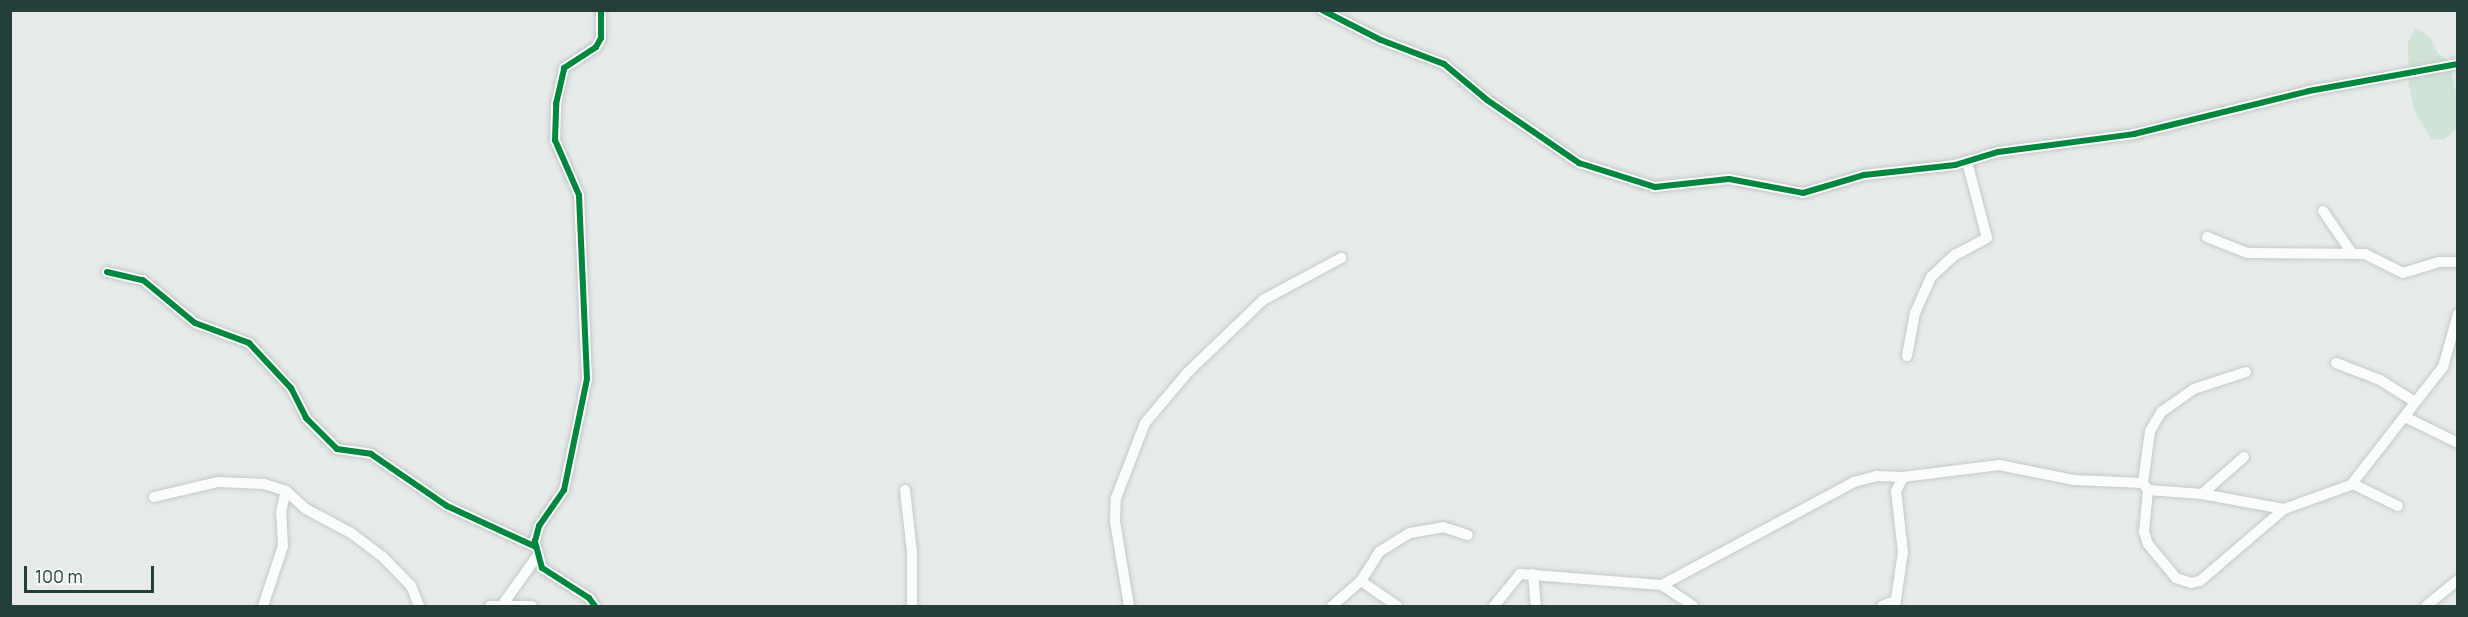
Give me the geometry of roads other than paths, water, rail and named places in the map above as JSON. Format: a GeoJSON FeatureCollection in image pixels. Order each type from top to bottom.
{"type":"FeatureCollection","features":[{"type":"Feature","properties":{"kind":"street"},"geometry":{"type":"LineString","coordinates":[[595,606],[542,568],[537,551],[539,526],[564,490],[587,380],[579,195],[555,140],[556,104],[564,68],[596,47],[601,38],[601,10]]}},
{"type":"Feature","properties":{"kind":"street"},"geometry":{"type":"LineString","coordinates":[[1322,10],[1444,64],[1487,100],[1579,163],[1655,188],[1729,180],[1803,193],[1864,175],[1967,162],[2024,148],[2134,134],[2309,91],[2457,64]]}},
{"type":"Feature","properties":{"kind":"street"},"geometry":{"type":"LineString","coordinates":[[1907,356],[1915,313],[1930,277],[1955,255],[1987,238],[1967,162]]}},
{"type":"Feature","properties":{"kind":"street"},"geometry":{"type":"LineString","coordinates":[[2323,211],[2352,253]]}},
{"type":"Feature","properties":{"kind":"street"},"geometry":{"type":"LineString","coordinates":[[2207,237],[2247,253],[2352,253],[2373,257],[2403,273],[2439,262],[2457,262]]}},
{"type":"Feature","properties":{"kind":"street"},"geometry":{"type":"LineString","coordinates":[[1129,606],[1115,521],[1116,498],[1145,423],[1188,372],[1263,300],[1341,258]]}},
{"type":"Feature","properties":{"kind":"street"},"geometry":{"type":"LineString","coordinates":[[107,272],[143,280],[195,323],[249,343],[291,388],[306,417],[337,449],[371,454],[447,506],[537,551]]}},
{"type":"Feature","properties":{"kind":"street"},"geometry":{"type":"LineString","coordinates":[[2246,372],[2194,389],[2162,411],[2150,431],[2145,486],[2145,539],[2176,578],[2191,583],[2212,572],[2284,509],[2351,485],[2444,367],[2457,314]]}},
{"type":"Feature","properties":{"kind":"street"},"geometry":{"type":"LineString","coordinates":[[2337,363],[2380,380],[2415,402]]}},
{"type":"Feature","properties":{"kind":"street"},"geometry":{"type":"LineString","coordinates":[[2405,417],[2457,443]]}},
{"type":"Feature","properties":{"kind":"street"},"geometry":{"type":"LineString","coordinates":[[2202,494],[2244,457]]}},
{"type":"Feature","properties":{"kind":"street"},"geometry":{"type":"LineString","coordinates":[[1662,585],[1854,482],[1876,476],[1903,477],[1999,465],[2074,480],[2145,486],[2284,509]]}},
{"type":"Feature","properties":{"kind":"street"},"geometry":{"type":"LineString","coordinates":[[1882,606],[1895,604],[1903,552],[1896,491],[1903,477]]}},
{"type":"Feature","properties":{"kind":"street"},"geometry":{"type":"LineString","coordinates":[[154,497],[218,482],[264,484],[286,491],[306,509],[351,533],[383,558],[411,586],[419,606]]}},
{"type":"Feature","properties":{"kind":"street"},"geometry":{"type":"LineString","coordinates":[[2353,484],[2398,506]]}},
{"type":"Feature","properties":{"kind":"street"},"geometry":{"type":"LineString","coordinates":[[905,490],[912,552],[912,606]]}},
{"type":"Feature","properties":{"kind":"street"},"geometry":{"type":"LineString","coordinates":[[263,606],[283,546],[281,512],[286,491]]}},
{"type":"Feature","properties":{"kind":"street"},"geometry":{"type":"LineString","coordinates":[[1332,606],[1361,581],[1380,552],[1410,533],[1443,527],[1468,535]]}},
{"type":"Feature","properties":{"kind":"street"},"geometry":{"type":"LineString","coordinates":[[503,604],[537,551]]}},
{"type":"Feature","properties":{"kind":"street"},"geometry":{"type":"LineString","coordinates":[[1494,606],[1520,573],[1662,585],[1693,606]]}},
{"type":"Feature","properties":{"kind":"street"},"geometry":{"type":"LineString","coordinates":[[1533,574],[1536,606]]}},
{"type":"Feature","properties":{"kind":"street"},"geometry":{"type":"LineString","coordinates":[[2426,606],[2457,580]]}},
{"type":"Feature","properties":{"kind":"street"},"geometry":{"type":"LineString","coordinates":[[1361,581],[1397,606]]}},
{"type":"Feature","properties":{"kind":"street"},"geometry":{"type":"LineString","coordinates":[[490,606],[503,604],[532,606]]}}]}
